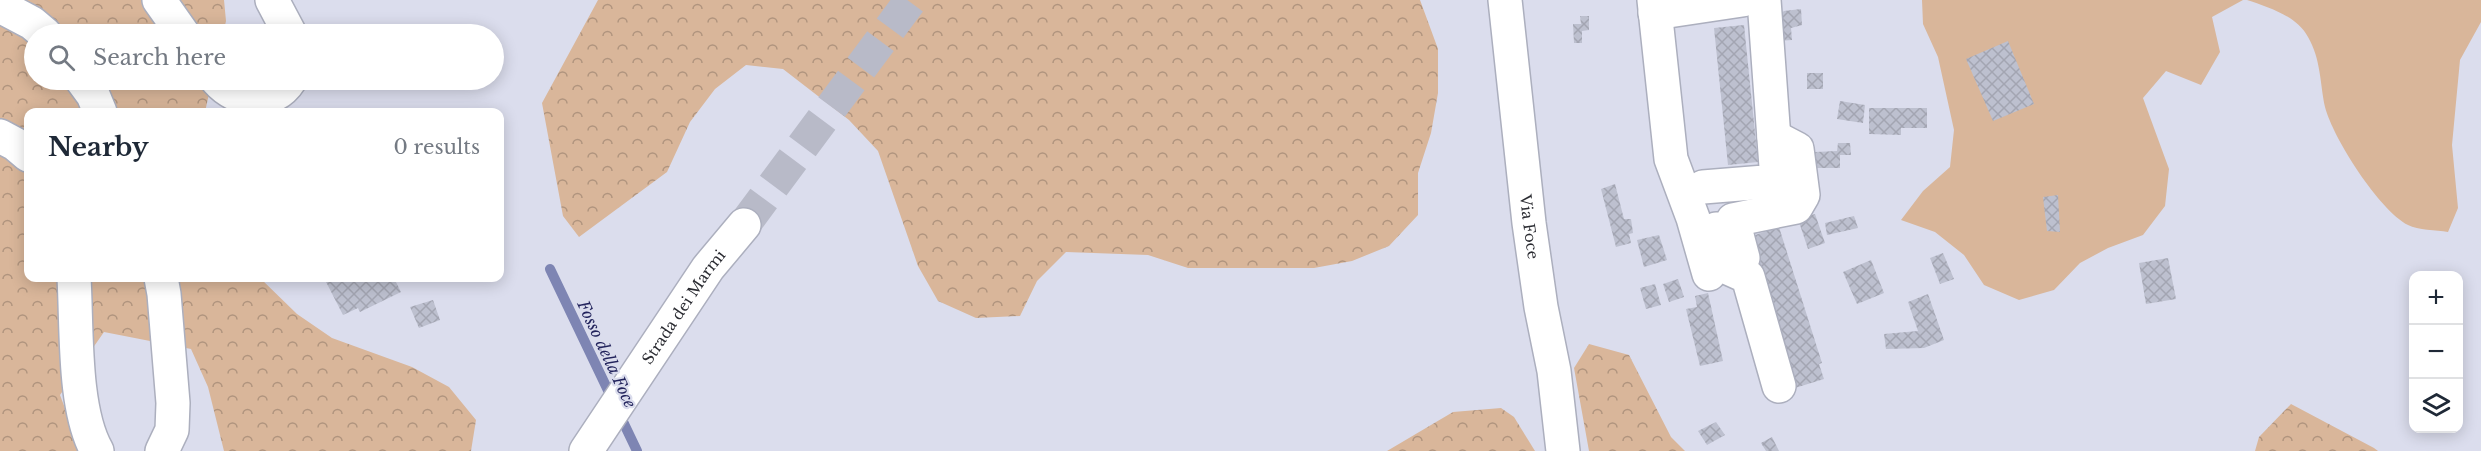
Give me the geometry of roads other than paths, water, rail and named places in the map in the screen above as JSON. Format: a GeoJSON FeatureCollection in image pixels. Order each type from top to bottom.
{"type":"FeatureCollection","features":[{"type":"Feature","properties":{"kind":"street"},"geometry":{"type":"LineString","coordinates":[[159,0],[176,24]]}},
{"type":"Feature","properties":{"kind":"street"},"geometry":{"type":"LineString","coordinates":[[272,0],[285,24]]}},
{"type":"Feature","properties":{"kind":"street","name":"Via Foce"},"geometry":{"type":"LineString","coordinates":[[1505,0],[1529,223],[1541,307],[1554,371],[1563,451]]}},
{"type":"Feature","properties":{"kind":"street"},"geometry":{"type":"LineString","coordinates":[[1708,274],[1693,218],[1671,159],[1654,6],[1742,0]]}},
{"type":"Feature","properties":{"kind":"street"},"geometry":{"type":"LineString","coordinates":[[1703,187],[1777,181],[1764,0]]}},
{"type":"Feature","properties":{"kind":"street"},"geometry":{"type":"LineString","coordinates":[[0,6],[34,24]]}},
{"type":"Feature","properties":{"kind":"street"},"geometry":{"type":"LineString","coordinates":[[89,90],[98,108]]}},
{"type":"Feature","properties":{"kind":"street"},"geometry":{"type":"LineString","coordinates":[[231,90],[242,98],[250,100],[260,100],[280,90]]}},
{"type":"Feature","properties":{"kind":"street"},"geometry":{"type":"LineString","coordinates":[[0,136],[24,152]]}},
{"type":"Feature","properties":{"kind":"street"},"geometry":{"type":"LineString","coordinates":[[1774,137],[1797,149],[1803,195],[1796,207],[1733,220],[1779,386]]}},
{"type":"Feature","properties":{"kind":"street"},"geometry":{"type":"LineString","coordinates":[[1671,159],[1703,187],[1728,268],[1748,277]]}},
{"type":"Feature","properties":{"kind":"street","name":"Strada dei Marmi"},"geometry":{"type":"LineString","coordinates":[[586,451],[708,268],[744,225]]}},
{"type":"Feature","properties":{"kind":"street"},"geometry":{"type":"LineString","coordinates":[[74,282],[81,401],[90,439],[97,451]]}},
{"type":"Feature","properties":{"kind":"street"},"geometry":{"type":"LineString","coordinates":[[162,282],[172,403],[172,430],[162,451]]}},
{"type":"Feature","properties":{"kind":"waterway","name":"Fosso della Foce"},"geometry":{"type":"LineString","coordinates":[[550,269],[637,451]]}},
{"type":"Feature","properties":{"kind":"tunnel"},"geometry":{"type":"LineString","coordinates":[[744,225],[911,0]]}}]}
